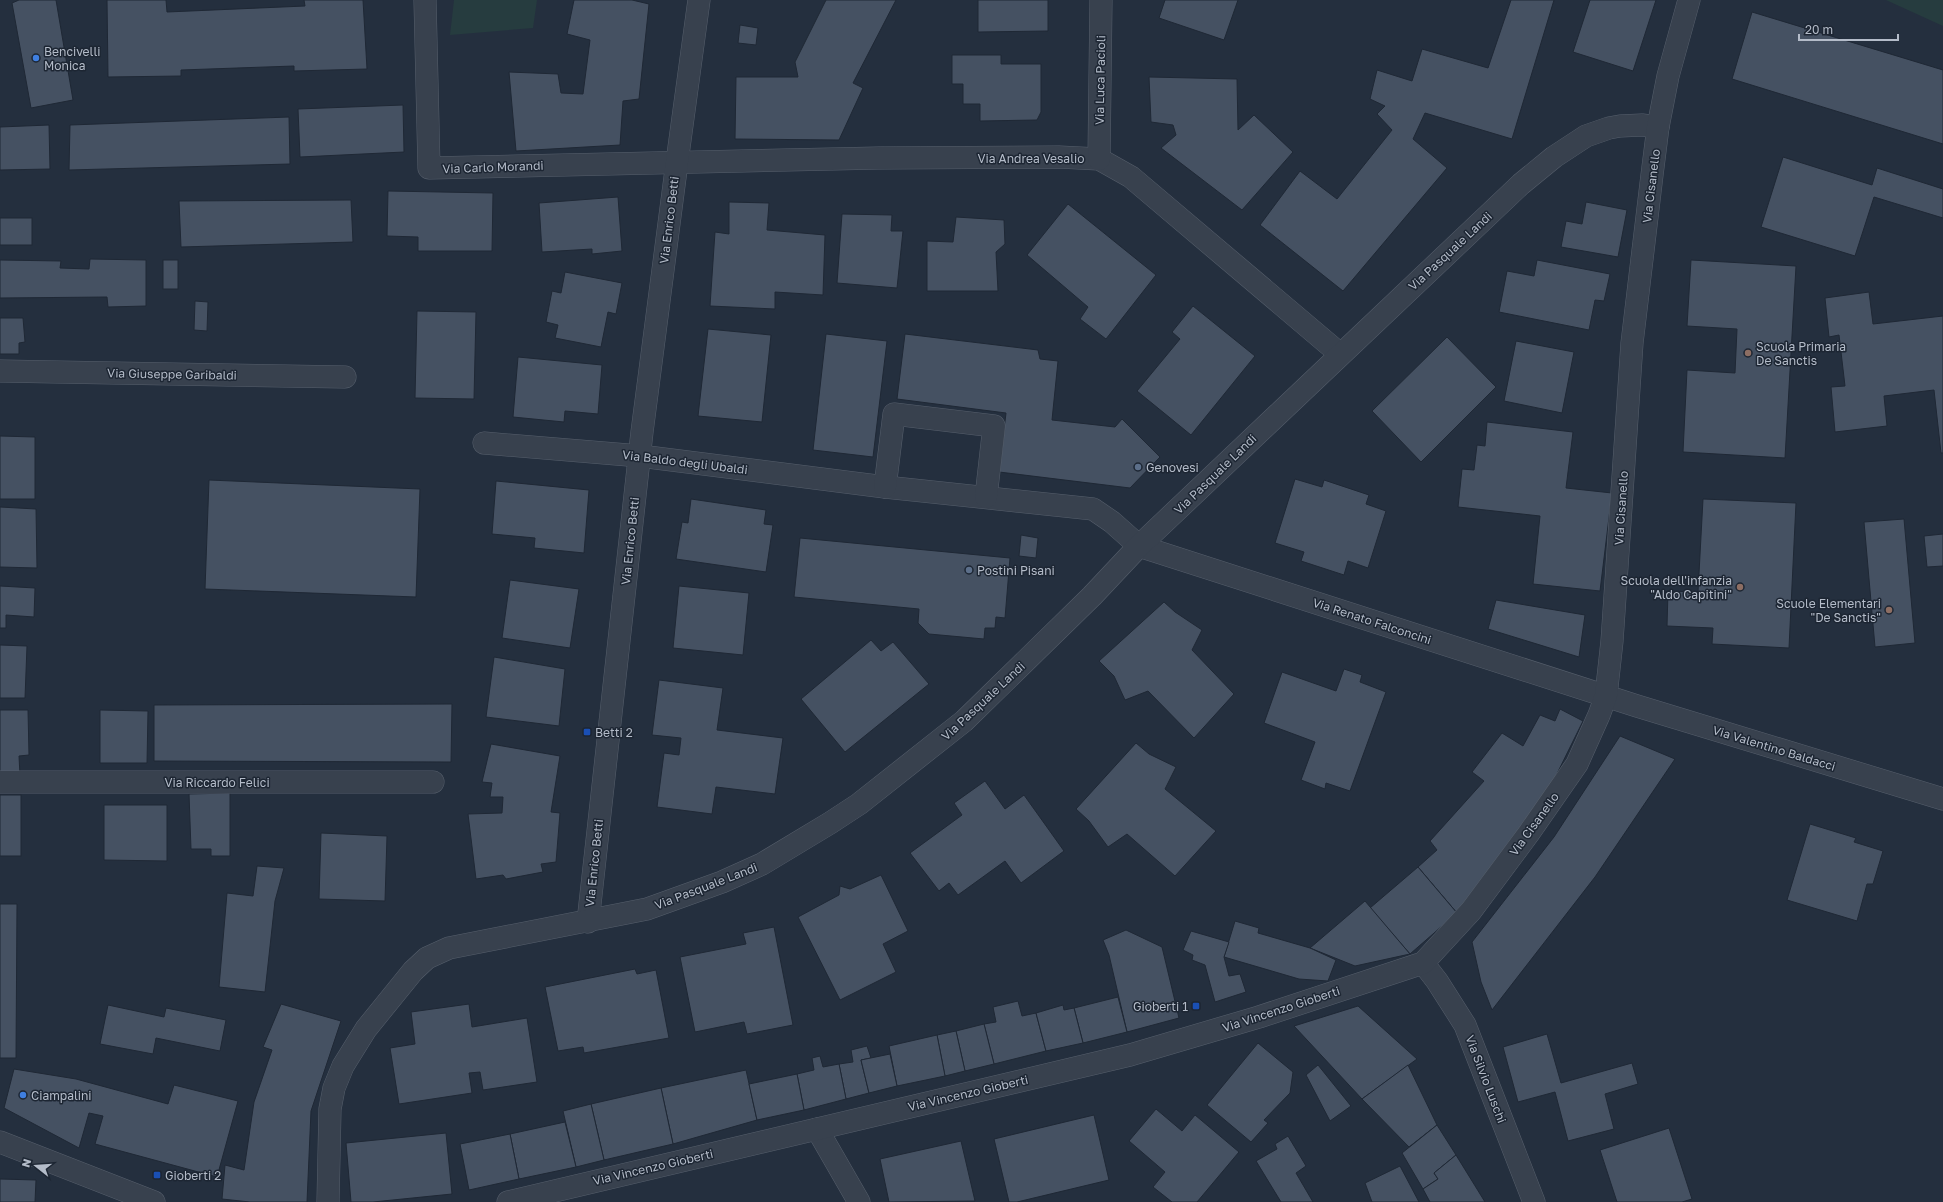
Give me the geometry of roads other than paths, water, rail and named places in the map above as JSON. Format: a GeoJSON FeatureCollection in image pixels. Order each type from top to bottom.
{"type":"FeatureCollection","features":[{"type":"Feature","properties":{"kind":"street","name":"Via Carlo Morandi"},"geometry":{"type":"LineString","coordinates":[[425,0],[429,168],[676,162]]}},
{"type":"Feature","properties":{"kind":"street","name":"Via Enrico Betti"},"geometry":{"type":"LineString","coordinates":[[588,922],[640,456],[676,162],[700,0]]}},
{"type":"Feature","properties":{"kind":"street","name":"Via Luca Pacioli"},"geometry":{"type":"LineString","coordinates":[[1098,159],[1101,0]]}},
{"type":"Feature","properties":{"kind":"street","name":"Via Cisanello"},"geometry":{"type":"LineString","coordinates":[[1423,963],[1471,911],[1529,833],[1577,764],[1606,696],[1612,641],[1632,343],[1658,127],[1668,76],[1689,0]]}},
{"type":"Feature","properties":{"kind":"street","name":"Via Pasquale Landi"},"geometry":{"type":"LineString","coordinates":[[328,1202],[330,1109],[334,1088],[343,1066],[366,1029],[413,971],[427,958],[449,948],[588,922],[647,909],[722,882],[762,864],[842,816],[964,722],[1092,596],[1139,546],[1520,184],[1554,156],[1586,136],[1609,128],[1642,125],[1658,127]]}},
{"type":"Feature","properties":{"kind":"street","name":"Via Andrea Vesalio"},"geometry":{"type":"LineString","coordinates":[[676,162],[879,158],[1059,157],[1098,159],[1131,177],[1340,354]]}},
{"type":"Feature","properties":{"kind":"street","name":"Via Giuseppe Garibaldi"},"geometry":{"type":"LineString","coordinates":[[0,370],[344,377]]}},
{"type":"Feature","properties":{"kind":"street"},"geometry":{"type":"LineString","coordinates":[[885,486],[894,414],[994,426],[986,497]]}},
{"type":"Feature","properties":{"kind":"street","name":"Via Baldo degli Ubaldi"},"geometry":{"type":"LineString","coordinates":[[484,443],[640,456],[885,486],[1093,509],[1112,522],[1139,546]]}},
{"type":"Feature","properties":{"kind":"street","name":"Via Renato Falconcini"},"geometry":{"type":"LineString","coordinates":[[1139,546],[1606,696]]}},
{"type":"Feature","properties":{"kind":"street","name":"Via Valentino Baldacci"},"geometry":{"type":"LineString","coordinates":[[1606,696],[1943,799]]}},
{"type":"Feature","properties":{"kind":"street","name":"Via Riccardo Felici"},"geometry":{"type":"LineString","coordinates":[[0,782],[433,782]]}},
{"type":"Feature","properties":{"kind":"street","name":"Via Vincenzo Gioberti"},"geometry":{"type":"LineString","coordinates":[[508,1202],[1130,1055],[1258,1017],[1423,963]]}},
{"type":"Feature","properties":{"kind":"street","name":"Via Silvio Luschi"},"geometry":{"type":"LineString","coordinates":[[1423,963],[1437,981],[1465,1025],[1534,1202]]}},
{"type":"Feature","properties":{"kind":"street"},"geometry":{"type":"LineString","coordinates":[[817,1129],[859,1202]]}},
{"type":"Feature","properties":{"kind":"street"},"geometry":{"type":"LineString","coordinates":[[0,1142],[154,1202]]}},
{"type":"Feature","properties":{"kind":"place","name":"Bencivelli Monica"},"geometry":{"type":"Point","coordinates":[36,58]}},
{"type":"Feature","properties":{"kind":"place","name":"Scuola Primaria De Sanctis"},"geometry":{"type":"Point","coordinates":[1748,353]}},
{"type":"Feature","properties":{"kind":"place","name":"Genovesi"},"geometry":{"type":"Point","coordinates":[1138,467]}},
{"type":"Feature","properties":{"kind":"place","name":"Postini Pisani"},"geometry":{"type":"Point","coordinates":[969,570]}},
{"type":"Feature","properties":{"kind":"place","name":"Scuola dell'infanzia \"Aldo Capitini\""},"geometry":{"type":"Point","coordinates":[1740,587]}},
{"type":"Feature","properties":{"kind":"place","name":"Scuole Elementari \"De Sanctis\""},"geometry":{"type":"Point","coordinates":[1889,610]}},
{"type":"Feature","properties":{"kind":"place","name":"Betti 2"},"geometry":{"type":"Point","coordinates":[587,732]}},
{"type":"Feature","properties":{"kind":"place","name":"Gioberti 1"},"geometry":{"type":"Point","coordinates":[1196,1006]}},
{"type":"Feature","properties":{"kind":"place","name":"Ciampalini"},"geometry":{"type":"Point","coordinates":[23,1095]}},
{"type":"Feature","properties":{"kind":"place","name":"Gioberti 2"},"geometry":{"type":"Point","coordinates":[157,1175]}}]}
